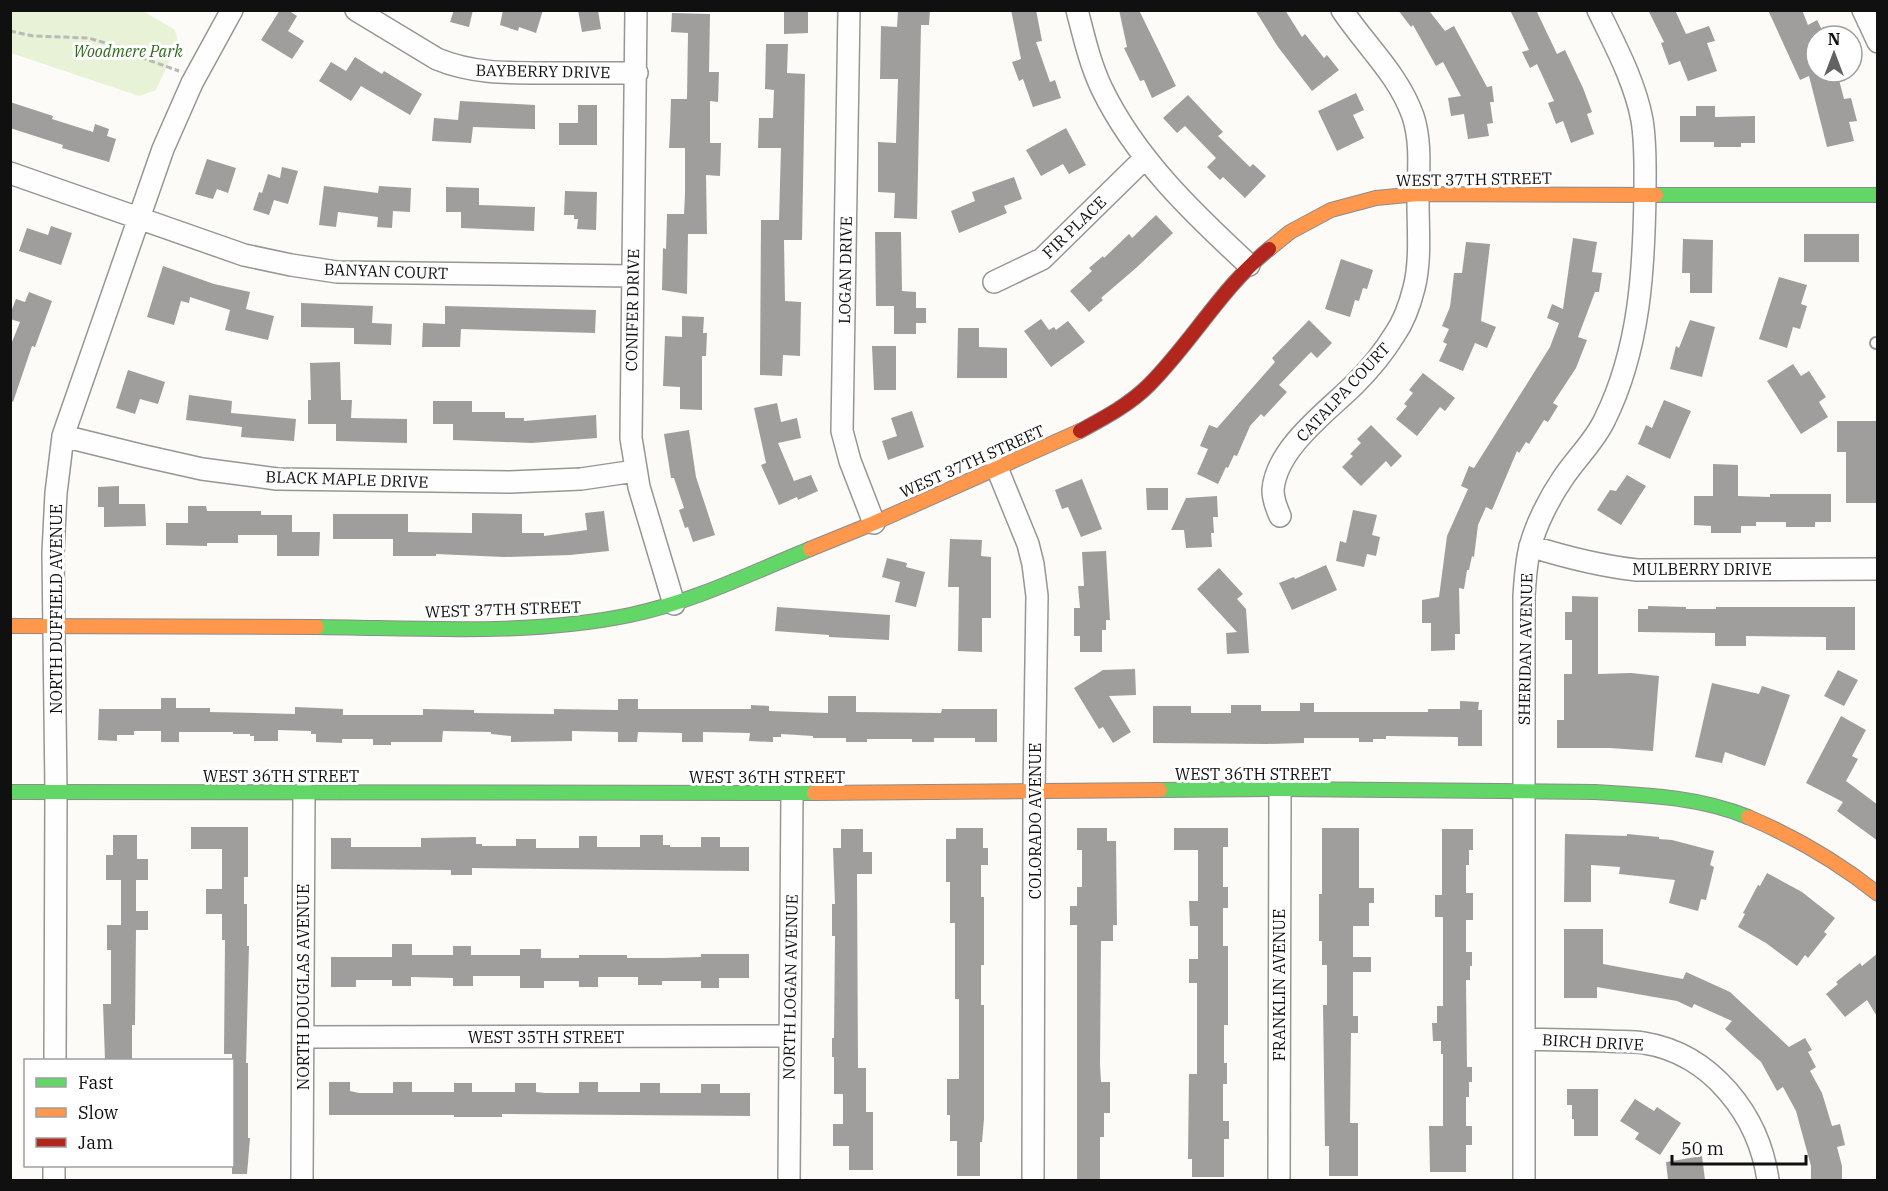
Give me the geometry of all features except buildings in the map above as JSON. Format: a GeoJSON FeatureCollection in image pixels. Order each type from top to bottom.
{"type":"FeatureCollection","features":[{"type":"Feature","properties":{"kind":"street","name":"NORTH DUFFIELD AVENUE"},"geometry":{"type":"LineString","coordinates":[[55,1059],[56,792],[53,553],[56,493],[63,436],[163,149],[194,78],[232,10]]}},
{"type":"Feature","properties":{"kind":"street","name":"BAYBERRY DRIVE"},"geometry":{"type":"LineString","coordinates":[[356,10],[437,59],[473,70],[500,73],[637,73]]}},
{"type":"Feature","properties":{"kind":"street","name":"CONIFER DRIVE"},"geometry":{"type":"LineString","coordinates":[[636,10],[632,438],[635,471],[674,604]]}},
{"type":"Feature","properties":{"kind":"street","name":"LOGAN DRIVE"},"geometry":{"type":"LineString","coordinates":[[849,10],[842,431],[850,461],[874,523]]}},
{"type":"Feature","properties":{"kind":"street"},"geometry":{"type":"LineString","coordinates":[[1077,10],[1090,59],[1102,89],[1144,159],[1249,265]]}},
{"type":"Feature","properties":{"kind":"street"},"geometry":{"type":"LineString","coordinates":[[1342,10],[1390,71],[1413,117],[1419,141],[1418,194]]}},
{"type":"Feature","properties":{"kind":"street","name":"SHERIDAN AVENUE"},"geometry":{"type":"LineString","coordinates":[[1524,1180],[1524,596],[1530,546],[1546,507],[1563,478],[1591,442],[1605,419],[1620,384],[1640,304],[1644,242],[1645,151],[1642,119],[1617,48],[1598,10]]}},
{"type":"Feature","properties":{"kind":"street"},"geometry":{"type":"LineString","coordinates":[[1863,10],[1878,42]]}},
{"type":"Feature","properties":{"kind":"street","name":"FIR PLACE"},"geometry":{"type":"LineString","coordinates":[[994,282],[1042,259],[1144,159]]}},
{"type":"Feature","properties":{"kind":"street","name":"BANYAN COURT"},"geometry":{"type":"LineString","coordinates":[[10,173],[243,255],[291,265],[337,272],[632,276]]}},
{"type":"Feature","properties":{"kind":"street","name":"WEST 37TH STREET"},"geometry":{"type":"LineString","coordinates":[[10,626],[463,628],[560,626],[630,615],[674,604],[874,523],[1075,433],[1111,414],[1134,398],[1181,350],[1249,265],[1290,232],[1331,210],[1376,198],[1418,194],[1878,195]]}},
{"type":"Feature","properties":{"kind":"street","name":"CATALPA COURT"},"geometry":{"type":"LineString","coordinates":[[1280,516],[1274,502],[1273,489],[1287,454],[1306,430],[1376,361],[1396,334],[1406,312],[1414,287],[1418,262],[1418,194]]}},
{"type":"Feature","properties":{"kind":"street","name":"BLACK MAPLE DRIVE"},"geometry":{"type":"LineString","coordinates":[[63,436],[202,469],[277,479],[510,482],[581,479],[635,471]]}},
{"type":"Feature","properties":{"kind":"street","name":"COLORADO AVENUE"},"geometry":{"type":"LineString","coordinates":[[997,468],[1028,543],[1037,596],[1033,1180]]}},
{"type":"Feature","properties":{"kind":"street","name":"MULBERRY DRIVE"},"geometry":{"type":"LineString","coordinates":[[1530,546],[1569,558],[1637,570],[1878,569]]}},
{"type":"Feature","properties":{"kind":"street","name":"WEST 36TH STREET"},"geometry":{"type":"LineString","coordinates":[[10,792],[792,793],[1280,789],[1637,794],[1721,808],[1759,822],[1829,860],[1878,894]]}},
{"type":"Feature","properties":{"kind":"street","name":"FRANKLIN AVENUE"},"geometry":{"type":"LineString","coordinates":[[1279,1180],[1280,789]]}},
{"type":"Feature","properties":{"kind":"street","name":"NORTH DOUGLAS AVENUE"},"geometry":{"type":"LineString","coordinates":[[302,1180],[303,793]]}},
{"type":"Feature","properties":{"kind":"street","name":"NORTH LOGAN AVENUE"},"geometry":{"type":"LineString","coordinates":[[789,1180],[792,793]]}},
{"type":"Feature","properties":{"kind":"street","name":"WEST 35TH STREET"},"geometry":{"type":"LineString","coordinates":[[303,1037],[789,1036]]}},
{"type":"Feature","properties":{"kind":"street","name":"BIRCH DRIVE"},"geometry":{"type":"LineString","coordinates":[[1525,1039],[1643,1043],[1683,1056],[1702,1068],[1725,1088],[1741,1107],[1762,1151],[1768,1180]]}},
{"type":"Feature","properties":{"kind":"path"},"geometry":{"type":"LineString","coordinates":[[10,31],[33,36],[69,36],[96,40],[120,47],[194,78]]}},
{"type":"Feature","properties":{"kind":"green space","name":"Woodmere Park"},"geometry":{"type":"Polygon","coordinates":[[[11,10],[143,11],[175,30],[178,42],[156,90],[139,96],[11,53],[11,10]]]}},
{"type":"Feature","properties":{"kind":"traffic: fast"},"geometry":{"type":"LineString","coordinates":[[1656,195],[1878,195]]}},
{"type":"Feature","properties":{"kind":"traffic: fast"},"geometry":{"type":"LineString","coordinates":[[317,627],[474,629],[592,622],[676,603],[810,549]]}},
{"type":"Feature","properties":{"kind":"traffic: fast"},"geometry":{"type":"LineString","coordinates":[[1160,790],[1595,792],[1692,801],[1748,817]]}},
{"type":"Feature","properties":{"kind":"traffic: fast"},"geometry":{"type":"LineString","coordinates":[[10,792],[814,793]]}},
{"type":"Feature","properties":{"kind":"traffic: slow"},"geometry":{"type":"LineString","coordinates":[[1269,249],[1290,232],[1331,210],[1376,198],[1418,194],[1656,195]]}},
{"type":"Feature","properties":{"kind":"traffic: slow"},"geometry":{"type":"LineString","coordinates":[[810,549],[874,523],[1080,431]]}},
{"type":"Feature","properties":{"kind":"traffic: slow"},"geometry":{"type":"LineString","coordinates":[[10,626],[317,627]]}},
{"type":"Feature","properties":{"kind":"traffic: slow"},"geometry":{"type":"LineString","coordinates":[[814,793],[1160,790]]}},
{"type":"Feature","properties":{"kind":"traffic: slow"},"geometry":{"type":"LineString","coordinates":[[1748,817],[1816,851],[1878,894]]}},
{"type":"Feature","properties":{"kind":"traffic: jam"},"geometry":{"type":"LineString","coordinates":[[1080,431],[1125,405],[1149,385],[1236,280],[1269,249]]}}]}
